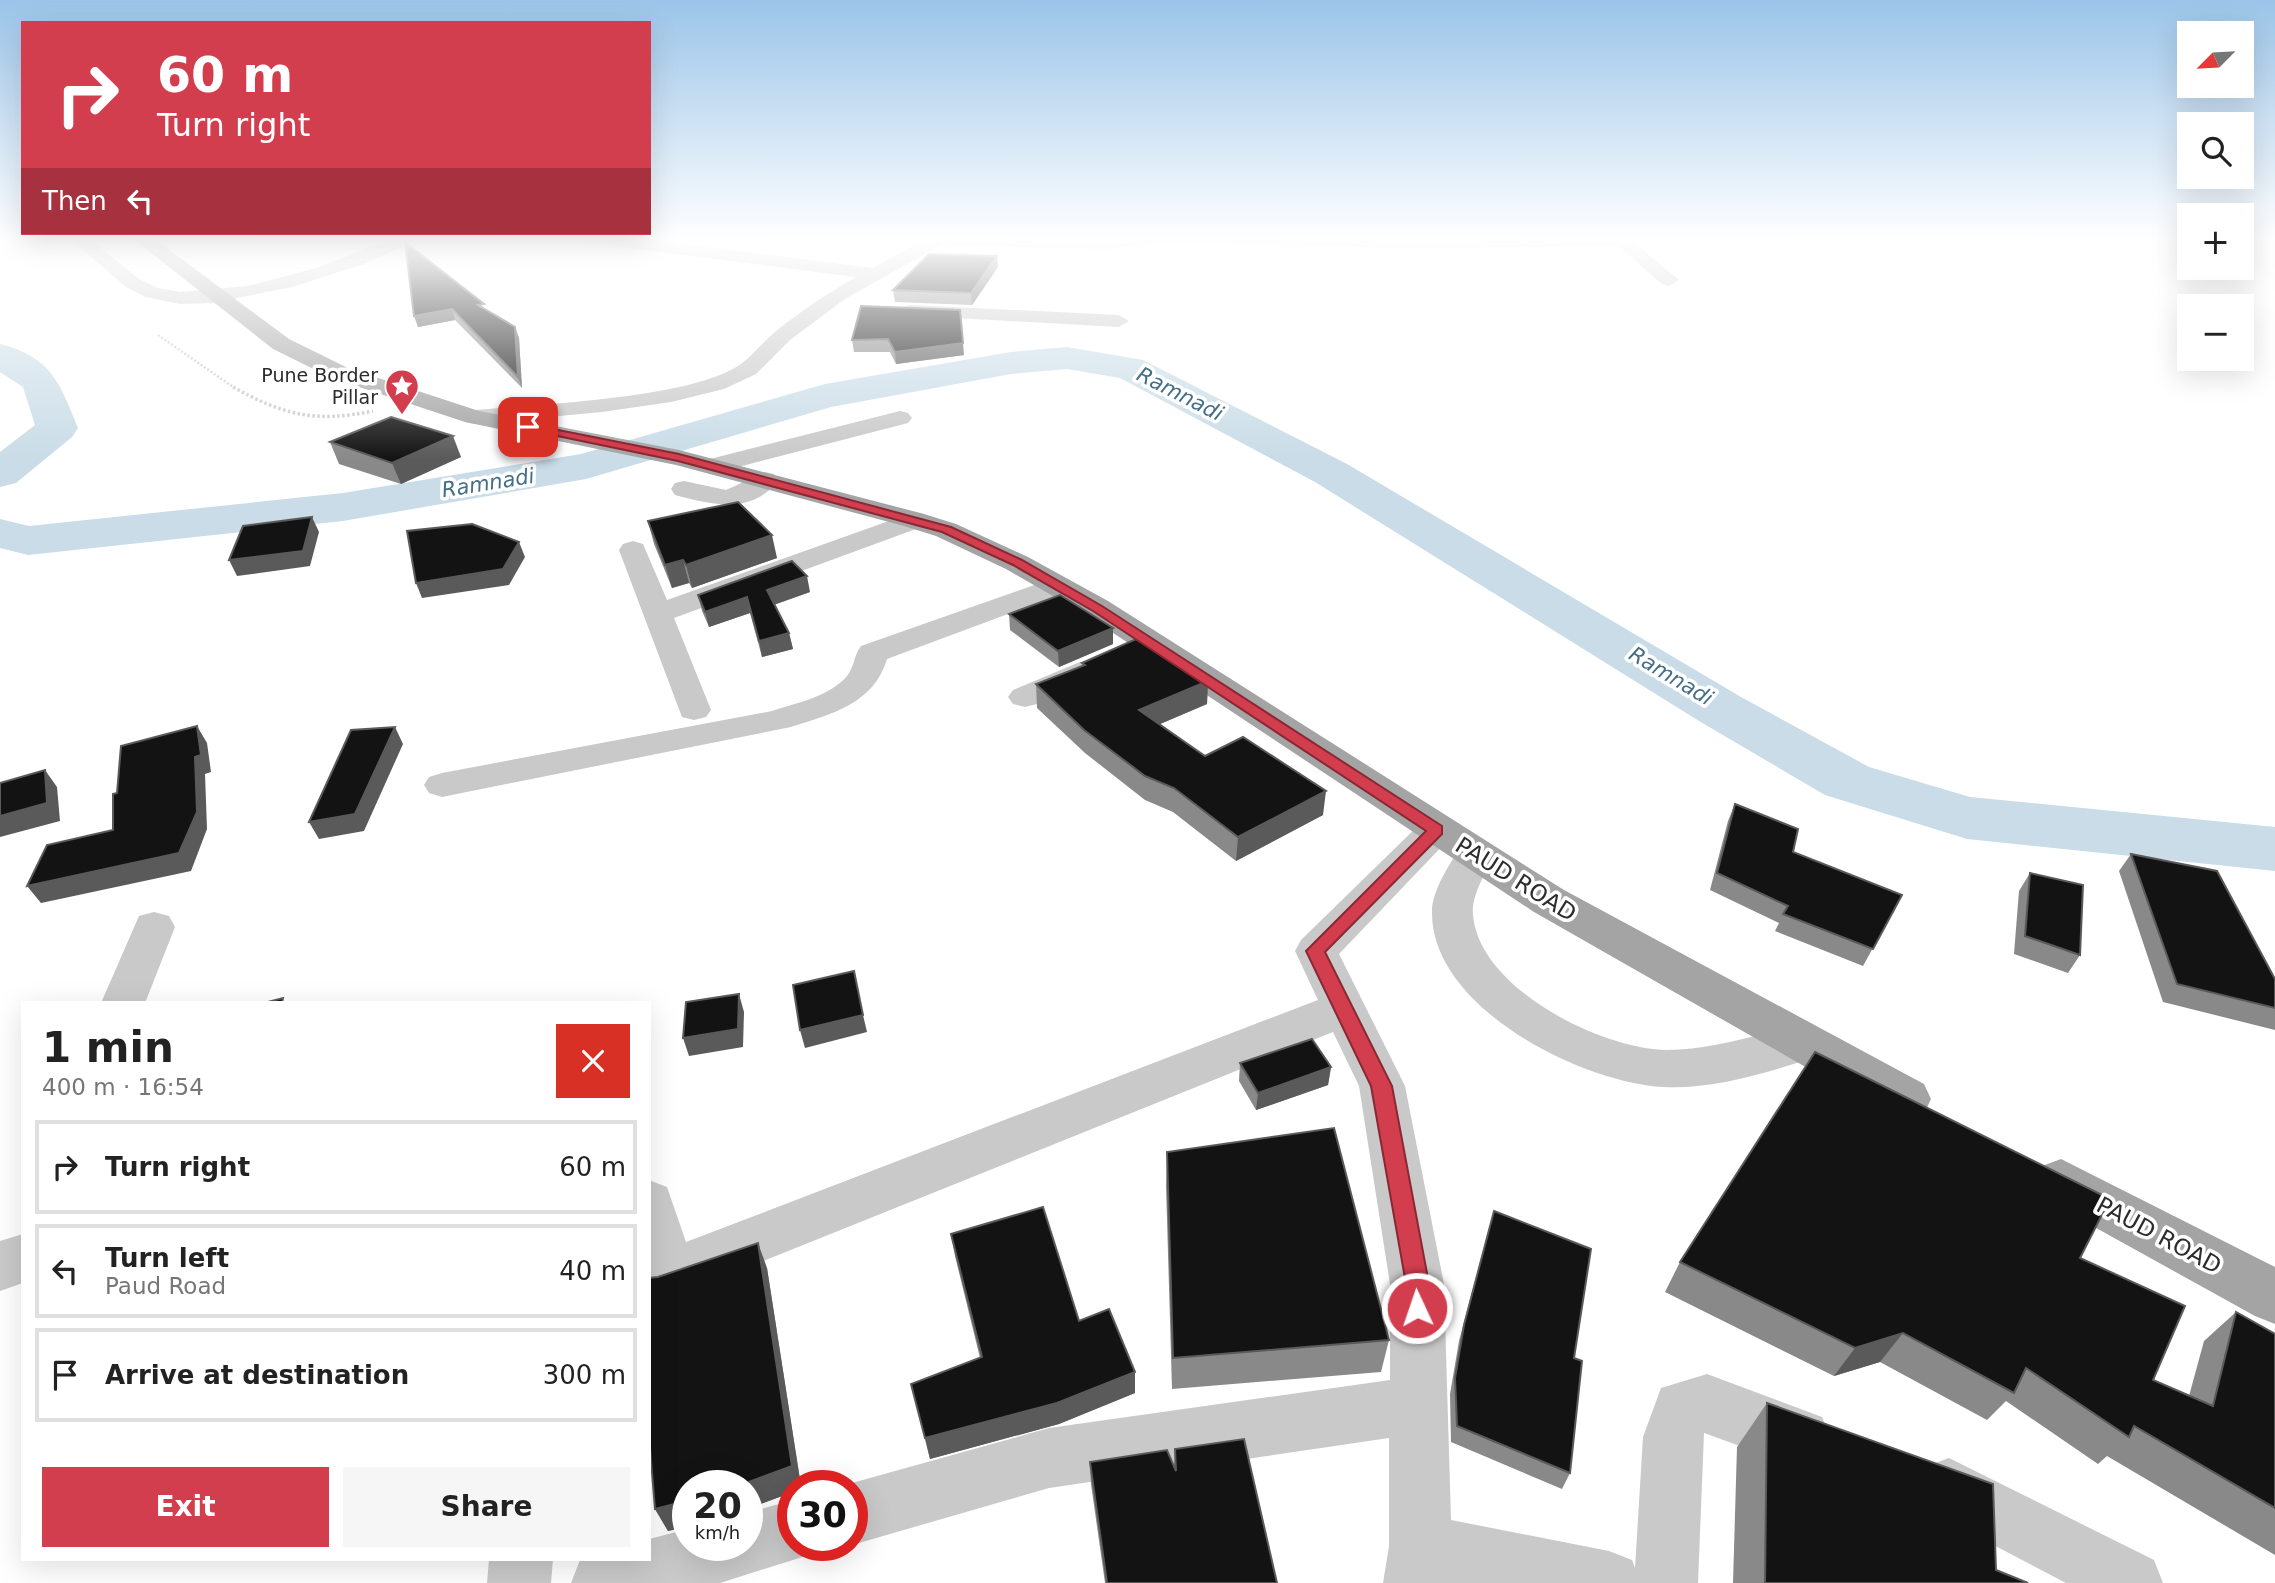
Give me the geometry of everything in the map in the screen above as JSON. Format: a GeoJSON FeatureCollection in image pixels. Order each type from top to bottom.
{"type":"FeatureCollection","features":[{"type":"Feature","properties":{"kind":"main road","name":"PAUD ROAD"},"geometry":{"type":"LineString","coordinates":[[237,311],[281,344],[340,373],[474,417],[582,437],[691,471],[765,480],[914,520],[964,538],[1057,586],[1122,653],[1455,842],[1549,901],[1936,1115]]}},
{"type":"Feature","properties":{"kind":"main road","name":"PAUD ROAD"},"geometry":{"type":"LineString","coordinates":[[2033,1167],[2275,1297]]}},
{"type":"Feature","properties":{"kind":"street"},"geometry":{"type":"LineString","coordinates":[[474,417],[602,405],[671,395],[716,384],[748,369],[783,336],[816,311]]}},
{"type":"Feature","properties":{"kind":"street"},"geometry":{"type":"LineString","coordinates":[[907,311],[1119,321]]}},
{"type":"Feature","properties":{"kind":"street"},"geometry":{"type":"LineString","coordinates":[[691,471],[901,418]]}},
{"type":"Feature","properties":{"kind":"street"},"geometry":{"type":"LineString","coordinates":[[657,614],[914,520]]}},
{"type":"Feature","properties":{"kind":"street"},"geometry":{"type":"LineString","coordinates":[[633,550],[694,710]]}},
{"type":"Feature","properties":{"kind":"street"},"geometry":{"type":"LineString","coordinates":[[442,785],[779,720],[827,703],[853,688],[865,674],[872,653],[1057,586]]}},
{"type":"Feature","properties":{"kind":"street"},"geometry":{"type":"LineString","coordinates":[[1025,697],[1122,653]]}},
{"type":"Feature","properties":{"kind":"street"},"geometry":{"type":"LineString","coordinates":[[1455,842],[1316,951],[1382,1086],[1417,1284],[1417,1564],[1609,1583]]}},
{"type":"Feature","properties":{"kind":"street"},"geometry":{"type":"LineString","coordinates":[[1455,842],[1452,911],[1455,944],[1494,996],[1570,1043],[1652,1068],[1716,1063],[1802,1043]]}},
{"type":"Feature","properties":{"kind":"street"},"geometry":{"type":"LineString","coordinates":[[125,1001],[154,927]]}},
{"type":"Feature","properties":{"kind":"street"},"geometry":{"type":"LineString","coordinates":[[651,1218],[659,1278],[1343,1009]]}},
{"type":"Feature","properties":{"kind":"street"},"geometry":{"type":"LineString","coordinates":[[0,1266],[21,1259]]}},
{"type":"Feature","properties":{"kind":"street"},"geometry":{"type":"LineString","coordinates":[[1666,1583],[1673,1437],[1682,1409],[1707,1403],[1958,1492],[2131,1583]]}},
{"type":"Feature","properties":{"kind":"street"},"geometry":{"type":"LineString","coordinates":[[868,1509],[1049,1458],[1417,1405]]}},
{"type":"Feature","properties":{"kind":"street"},"geometry":{"type":"LineString","coordinates":[[519,1583],[521,1561]]}},
{"type":"Feature","properties":{"kind":"street"},"geometry":{"type":"LineString","coordinates":[[603,1583],[686,1561]]}},
{"type":"Feature","properties":{"kind":"path"},"geometry":{"type":"LineString","coordinates":[[158,335],[259,404],[291,416],[333,418],[365,414],[414,398]]}},
{"type":"Feature","properties":{"kind":"building"},"geometry":{"type":"Polygon","coordinates":[[[413,311],[442,311],[414,316],[413,311]]]}},
{"type":"Feature","properties":{"kind":"building"},"geometry":{"type":"Polygon","coordinates":[[[454,311],[488,311],[515,327],[518,377],[454,311]]]}},
{"type":"Feature","properties":{"kind":"building"},"geometry":{"type":"Polygon","coordinates":[[[860,311],[960,311],[963,343],[895,352],[888,339],[852,340],[860,311]]]}},
{"type":"Feature","properties":{"kind":"building"},"geometry":{"type":"Polygon","coordinates":[[[391,417],[453,436],[392,463],[330,442],[391,417]]]}},
{"type":"Feature","properties":{"kind":"building"},"geometry":{"type":"Polygon","coordinates":[[[738,502],[772,535],[686,565],[683,560],[665,565],[648,521],[738,502]]]}},
{"type":"Feature","properties":{"kind":"building"},"geometry":{"type":"Polygon","coordinates":[[[312,517],[303,551],[229,560],[243,526],[312,517]]]}},
{"type":"Feature","properties":{"kind":"building"},"geometry":{"type":"Polygon","coordinates":[[[472,524],[519,542],[503,569],[416,583],[407,531],[472,524]]]}},
{"type":"Feature","properties":{"kind":"building"},"geometry":{"type":"Polygon","coordinates":[[[792,561],[807,576],[767,590],[789,633],[759,641],[747,597],[705,612],[698,595],[792,561]]]}},
{"type":"Feature","properties":{"kind":"building"},"geometry":{"type":"Polygon","coordinates":[[[1060,595],[1113,628],[1058,651],[1009,614],[1060,595]]]}},
{"type":"Feature","properties":{"kind":"building"},"geometry":{"type":"Polygon","coordinates":[[[1136,639],[1208,681],[1139,710],[1205,756],[1243,737],[1326,791],[1238,837],[1174,788],[1145,776],[1084,730],[1036,684],[1085,665],[1082,663],[1136,639]]]}},
{"type":"Feature","properties":{"kind":"building"},"geometry":{"type":"Polygon","coordinates":[[[197,726],[201,755],[195,757],[197,812],[179,853],[27,886],[47,845],[113,830],[113,794],[117,793],[121,746],[197,726]]]}},
{"type":"Feature","properties":{"kind":"building"},"geometry":{"type":"Polygon","coordinates":[[[395,727],[355,814],[309,822],[351,730],[395,727]]]}},
{"type":"Feature","properties":{"kind":"building"},"geometry":{"type":"Polygon","coordinates":[[[45,770],[47,803],[0,816],[0,783],[45,770]]]}},
{"type":"Feature","properties":{"kind":"building"},"geometry":{"type":"Polygon","coordinates":[[[1735,804],[1798,829],[1793,852],[1902,895],[1873,949],[1783,914],[1788,906],[1717,873],[1735,804]]]}},
{"type":"Feature","properties":{"kind":"building"},"geometry":{"type":"Polygon","coordinates":[[[2131,854],[2217,871],[2275,979],[2275,1008],[2177,984],[2131,854]]]}},
{"type":"Feature","properties":{"kind":"building"},"geometry":{"type":"Polygon","coordinates":[[[2030,873],[2083,885],[2080,955],[2025,936],[2030,873]]]}},
{"type":"Feature","properties":{"kind":"building"},"geometry":{"type":"Polygon","coordinates":[[[854,971],[863,1015],[800,1030],[793,985],[854,971]]]}},
{"type":"Feature","properties":{"kind":"building"},"geometry":{"type":"Polygon","coordinates":[[[739,994],[738,1029],[683,1038],[686,1002],[739,994]]]}},
{"type":"Feature","properties":{"kind":"building"},"geometry":{"type":"Polygon","coordinates":[[[1312,1039],[1331,1067],[1258,1093],[1240,1063],[1312,1039]]]}},
{"type":"Feature","properties":{"kind":"building"},"geometry":{"type":"Polygon","coordinates":[[[1815,1052],[2110,1199],[2080,1258],[2185,1306],[2153,1380],[2213,1406],[2236,1312],[2275,1334],[2275,1508],[2134,1426],[2129,1437],[2026,1368],[2014,1393],[1903,1333],[1855,1348],[1680,1262],[1815,1052]]]}},
{"type":"Feature","properties":{"kind":"building"},"geometry":{"type":"Polygon","coordinates":[[[1334,1128],[1389,1340],[1173,1358],[1167,1152],[1334,1128]]]}},
{"type":"Feature","properties":{"kind":"building"},"geometry":{"type":"Polygon","coordinates":[[[1043,1207],[1079,1321],[1109,1309],[1135,1372],[1057,1403],[925,1438],[911,1384],[982,1357],[951,1234],[1043,1207]]]}},
{"type":"Feature","properties":{"kind":"building"},"geometry":{"type":"Polygon","coordinates":[[[1494,1211],[1591,1249],[1574,1358],[1582,1361],[1570,1473],[1457,1426],[1455,1378],[1464,1325],[1494,1211]]]}},
{"type":"Feature","properties":{"kind":"building"},"geometry":{"type":"Polygon","coordinates":[[[758,1243],[792,1466],[763,1477],[763,1470],[672,1470],[672,1505],[655,1509],[651,1460],[651,1278],[758,1243]]]}},
{"type":"Feature","properties":{"kind":"building"},"geometry":{"type":"Polygon","coordinates":[[[1767,1403],[1993,1484],[1996,1570],[2028,1583],[1765,1583],[1767,1403]]]}},
{"type":"Feature","properties":{"kind":"building"},"geometry":{"type":"Polygon","coordinates":[[[1244,1439],[1277,1583],[1107,1583],[1090,1462],[1167,1450],[1176,1471],[1175,1449],[1244,1439]]]}},
{"type":"Feature","properties":{"kind":"waterway","name":"Ramnadi"},"geometry":{"type":"LineString","coordinates":[[0,355],[40,381],[57,428],[0,474]]}},
{"type":"Feature","properties":{"kind":"waterway","name":"Ramnadi"},"geometry":{"type":"LineString","coordinates":[[0,533],[28,541],[343,507],[586,466],[825,396],[1011,363],[1067,358],[1130,368],[1331,473],[1720,709],[1847,781],[1967,818],[2275,849]]}},
{"type":"Feature","properties":{"kind":"place","name":"Pune Border Pillar"},"geometry":{"type":"Point","coordinates":[402,416]}},
{"type":"Feature","properties":{"kind":"route"},"geometry":{"type":"LineString","coordinates":[[528,427],[679,458],[946,530],[1017,563],[1097,608],[1436,830],[1316,951],[1382,1086],[1417,1284],[1417,1308]]}}]}
